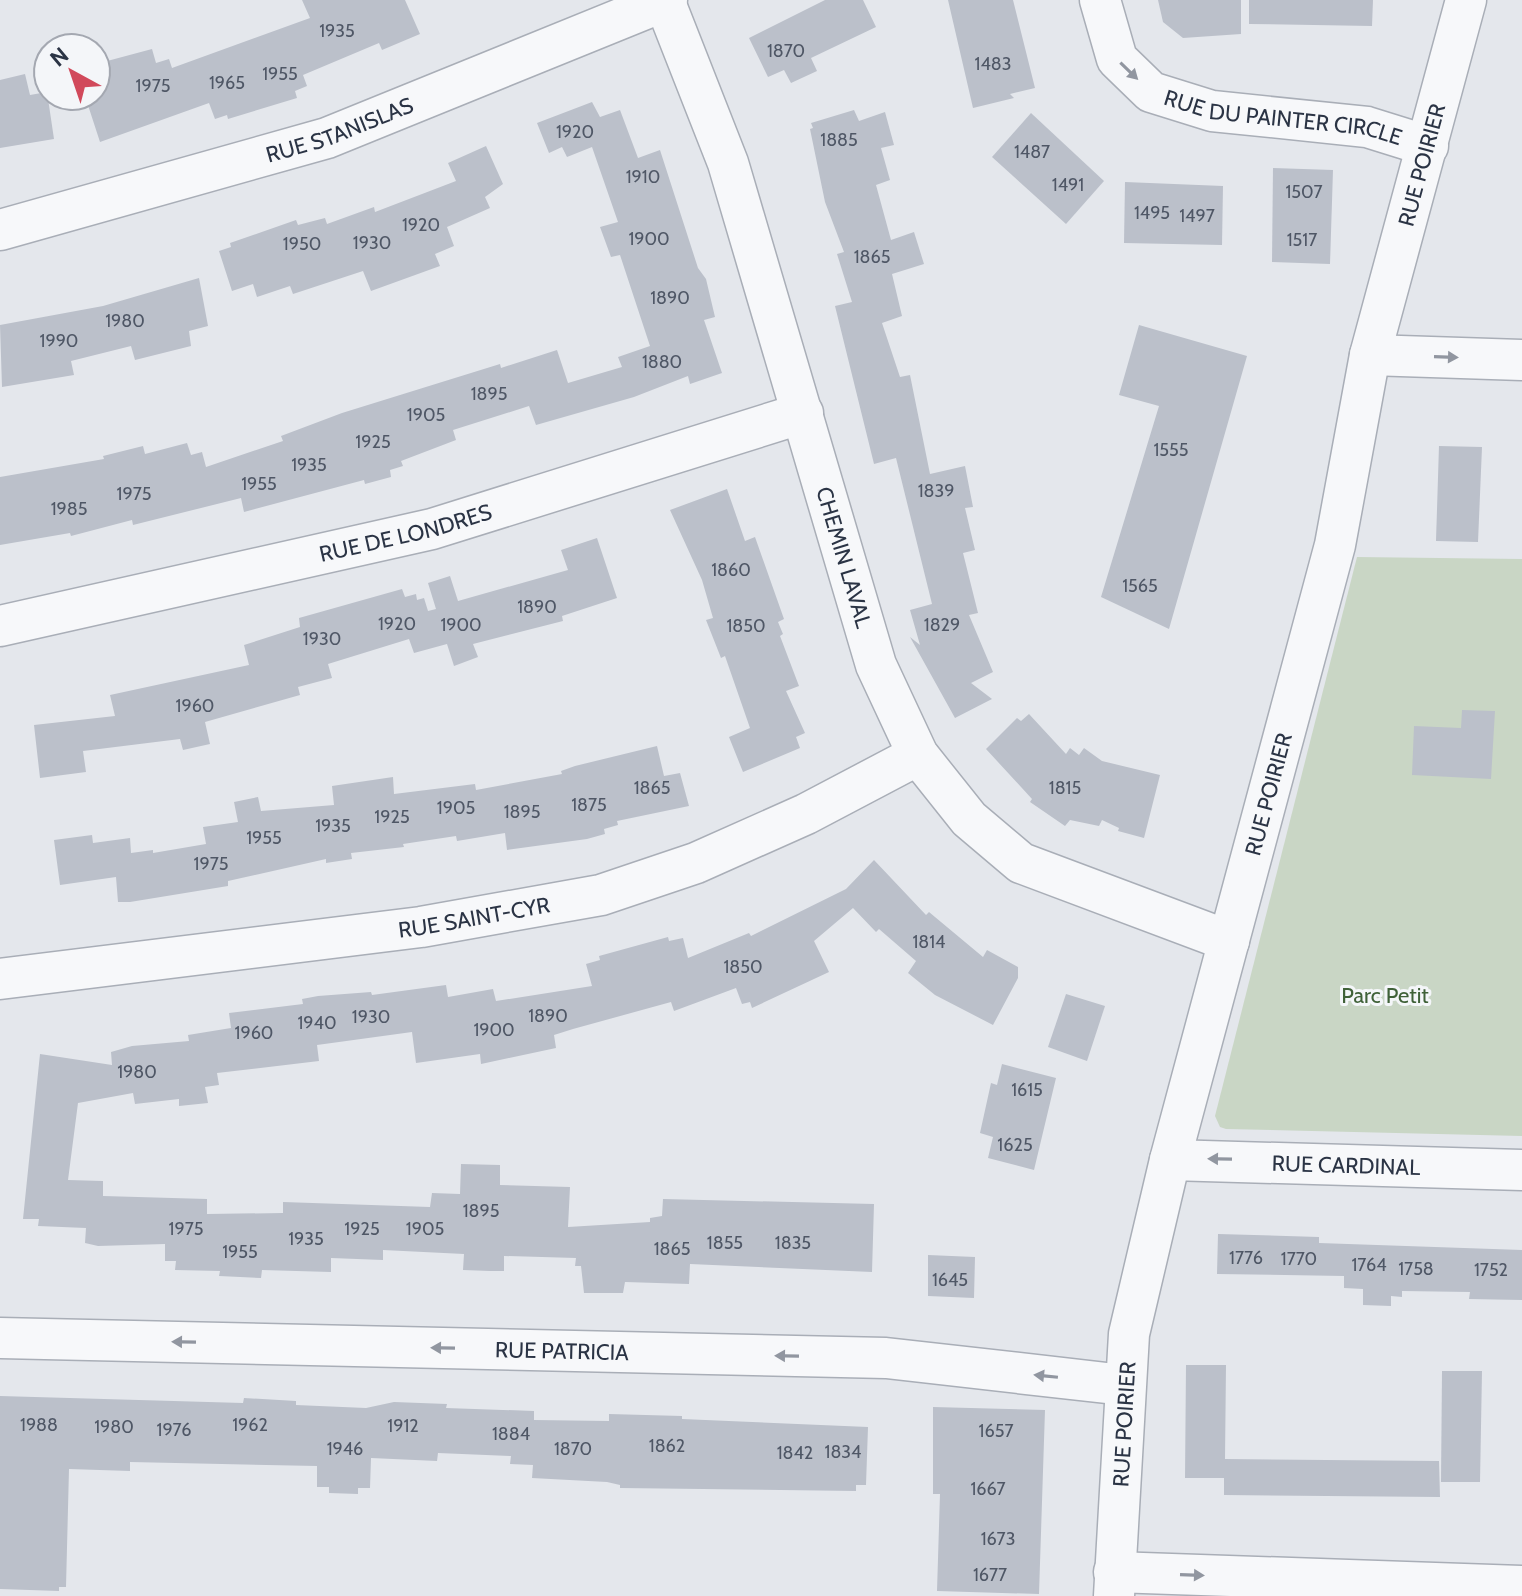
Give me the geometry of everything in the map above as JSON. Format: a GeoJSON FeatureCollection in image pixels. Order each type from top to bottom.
{"type":"FeatureCollection","features":[{"type":"Feature","properties":{"kind":"street","name":"RUE STANISLAS"},"geometry":{"type":"LineString","coordinates":[[0,230],[327,138],[665,0]]}},
{"type":"Feature","properties":{"kind":"street","name":"CHEMIN LAVAL"},"geometry":{"type":"LineString","coordinates":[[665,0],[728,163],[876,665],[918,755],[969,819],[1021,863],[1229,941]]}},
{"type":"Feature","properties":{"kind":"street","name":"RUE DU PAINTER CIRCLE"},"geometry":{"type":"LineString","coordinates":[[1100,0],[1117,59],[1151,92],[1212,111],[1367,127],[1428,146]]}},
{"type":"Feature","properties":{"kind":"street","name":"RUE POIRIER"},"geometry":{"type":"LineString","coordinates":[[1114,1584],[1129,1334],[1170,1160],[1335,545],[1370,355],[1466,0]]}},
{"type":"Feature","properties":{"kind":"street"},"geometry":{"type":"LineString","coordinates":[[1370,355],[1522,360]]}},
{"type":"Feature","properties":{"kind":"street","name":"RUE DE LONDRES"},"geometry":{"type":"LineString","coordinates":[[0,626],[432,529],[803,413]]}},
{"type":"Feature","properties":{"kind":"street","name":"RUE SAINT-CYR"},"geometry":{"type":"LineString","coordinates":[[0,979],[421,927],[601,895],[696,863],[806,814],[918,755]]}},
{"type":"Feature","properties":{"kind":"street","name":"RUE CARDINAL"},"geometry":{"type":"LineString","coordinates":[[1170,1160],[1522,1170]]}},
{"type":"Feature","properties":{"kind":"street","name":"RUE PATRICIA"},"geometry":{"type":"LineString","coordinates":[[0,1338],[886,1358],[1124,1385]]}},
{"type":"Feature","properties":{"kind":"street"},"geometry":{"type":"LineString","coordinates":[[1114,1584],[1522,1586]]}},
{"type":"Feature","properties":{"kind":"green space","name":"Parc Petit"},"geometry":{"type":"Polygon","coordinates":[[[1357,557],[1522,559],[1522,1136],[1226,1129],[1220,1127],[1215,1116],[1357,557]]]}},
{"type":"Feature","properties":{"kind":"building"},"geometry":{"type":"Polygon","coordinates":[[[302,0],[405,0],[420,34],[382,50],[379,43],[303,75],[307,86],[295,91],[297,98],[228,119],[227,115],[215,119],[209,103],[100,142],[90,112],[112,112],[112,60],[152,49],[156,63],[169,59],[172,68],[310,18],[302,0]]]}},
{"type":"Feature","properties":{"kind":"building"},"geometry":{"type":"Polygon","coordinates":[[[825,0],[863,0],[876,27],[811,58],[817,71],[791,83],[784,70],[768,77],[749,38],[825,0]]]}},
{"type":"Feature","properties":{"kind":"building"},"geometry":{"type":"Polygon","coordinates":[[[948,0],[1013,0],[1035,88],[1010,94],[1014,98],[973,108],[948,0]]]}},
{"type":"Feature","properties":{"kind":"building"},"geometry":{"type":"Polygon","coordinates":[[[1158,0],[1241,0],[1241,34],[1183,38],[1163,22],[1158,0]]]}},
{"type":"Feature","properties":{"kind":"building"},"geometry":{"type":"Polygon","coordinates":[[[1249,0],[1373,0],[1372,26],[1249,24],[1249,0]]]}},
{"type":"Feature","properties":{"kind":"building"},"geometry":{"type":"Polygon","coordinates":[[[25,74],[32,95],[32,112],[50,112],[54,139],[0,148],[0,80],[25,74]]]}},
{"type":"Feature","properties":{"kind":"building"},"geometry":{"type":"Polygon","coordinates":[[[592,102],[600,117],[620,110],[638,158],[660,150],[698,268],[706,279],[715,317],[704,320],[722,373],[690,384],[688,376],[634,397],[536,425],[529,406],[453,430],[456,440],[401,461],[403,466],[390,470],[391,477],[365,484],[364,480],[244,512],[241,498],[133,525],[132,520],[71,536],[70,533],[0,545],[0,477],[104,459],[103,456],[143,446],[145,454],[187,443],[191,455],[202,452],[206,467],[283,441],[281,436],[342,413],[500,364],[501,368],[557,350],[568,383],[622,367],[618,357],[650,346],[620,255],[611,257],[600,227],[618,222],[592,147],[567,157],[562,147],[549,153],[537,123],[592,102]]]}},
{"type":"Feature","properties":{"kind":"building"},"geometry":{"type":"Polygon","coordinates":[[[854,110],[859,121],[885,112],[894,145],[881,148],[890,180],[876,185],[891,240],[914,232],[924,264],[892,274],[902,316],[882,323],[900,377],[910,375],[930,474],[965,466],[973,507],[965,508],[975,550],[963,553],[978,613],[969,615],[993,672],[971,683],[992,699],[955,718],[910,637],[920,645],[910,610],[932,604],[896,458],[874,464],[835,306],[852,302],[837,254],[844,252],[825,202],[810,129],[813,128],[811,123],[854,110]]]}},
{"type":"Feature","properties":{"kind":"building"},"geometry":{"type":"Polygon","coordinates":[[[1031,113],[1104,181],[1066,224],[992,157],[1031,113]]]}},
{"type":"Feature","properties":{"kind":"building"},"geometry":{"type":"Polygon","coordinates":[[[486,146],[503,184],[485,197],[490,208],[447,227],[454,246],[435,254],[440,266],[371,291],[363,271],[293,294],[290,286],[257,297],[253,284],[232,291],[219,251],[231,247],[230,243],[296,220],[298,225],[325,218],[327,224],[374,207],[375,212],[456,181],[448,163],[486,146]]]}},
{"type":"Feature","properties":{"kind":"building"},"geometry":{"type":"Polygon","coordinates":[[[1273,168],[1333,170],[1330,264],[1272,262],[1273,168]]]}},
{"type":"Feature","properties":{"kind":"building"},"geometry":{"type":"Polygon","coordinates":[[[1125,182],[1223,186],[1222,245],[1124,243],[1125,182]]]}},
{"type":"Feature","properties":{"kind":"building"},"geometry":{"type":"Polygon","coordinates":[[[199,278],[208,326],[189,331],[191,346],[135,360],[131,346],[71,361],[74,375],[2,387],[0,325],[103,306],[199,278]]]}},
{"type":"Feature","properties":{"kind":"building"},"geometry":{"type":"Polygon","coordinates":[[[1139,325],[1247,356],[1169,629],[1101,597],[1159,406],[1119,395],[1139,325]]]}},
{"type":"Feature","properties":{"kind":"building"},"geometry":{"type":"Polygon","coordinates":[[[1439,446],[1482,447],[1478,542],[1436,541],[1439,446]]]}},
{"type":"Feature","properties":{"kind":"building"},"geometry":{"type":"Polygon","coordinates":[[[727,489],[745,541],[755,537],[784,619],[778,622],[783,634],[780,636],[799,686],[786,691],[805,733],[796,737],[800,748],[743,772],[729,737],[750,728],[725,656],[721,658],[706,620],[713,618],[702,580],[670,510],[727,489]]]}},
{"type":"Feature","properties":{"kind":"building"},"geometry":{"type":"Polygon","coordinates":[[[597,538],[617,598],[562,616],[563,621],[473,644],[478,657],[454,666],[447,644],[414,653],[409,639],[328,664],[332,678],[298,687],[300,695],[205,722],[210,744],[183,750],[180,739],[83,751],[86,772],[40,778],[34,725],[115,716],[110,695],[249,665],[244,645],[300,627],[299,618],[402,589],[405,597],[416,594],[417,600],[424,598],[428,611],[436,609],[428,583],[450,576],[458,601],[568,570],[561,550],[597,538]]]}},
{"type":"Feature","properties":{"kind":"building"},"geometry":{"type":"Polygon","coordinates":[[[1462,710],[1495,711],[1491,779],[1412,775],[1414,726],[1461,728],[1462,710]]]}},
{"type":"Feature","properties":{"kind":"building"},"geometry":{"type":"Polygon","coordinates":[[[1029,714],[1066,754],[1070,748],[1079,755],[1084,748],[1102,761],[1160,775],[1144,838],[1118,831],[1119,828],[1102,820],[1099,826],[1070,820],[1065,826],[1030,802],[1032,799],[986,749],[1017,718],[1021,721],[1029,714]]]}},
{"type":"Feature","properties":{"kind":"building"},"geometry":{"type":"Polygon","coordinates":[[[657,746],[664,776],[680,773],[689,806],[617,821],[618,825],[604,829],[605,834],[587,839],[507,850],[505,833],[457,841],[456,836],[403,844],[404,847],[351,853],[352,859],[326,863],[326,859],[228,881],[228,886],[130,902],[118,902],[116,877],[60,885],[54,840],[92,835],[93,843],[130,838],[131,853],[153,850],[153,853],[206,844],[203,827],[238,822],[234,802],[258,797],[261,811],[334,805],[332,786],[393,777],[394,794],[475,784],[476,790],[562,774],[561,771],[575,766],[657,746]]]}},
{"type":"Feature","properties":{"kind":"building"},"geometry":{"type":"Polygon","coordinates":[[[874,860],[926,915],[929,912],[983,957],[987,950],[1018,967],[1018,978],[993,1025],[935,995],[908,973],[916,961],[879,929],[876,932],[853,908],[814,941],[829,972],[752,1008],[750,1002],[742,1004],[736,988],[674,1011],[671,1002],[573,1029],[554,1035],[556,1048],[481,1064],[480,1054],[416,1063],[412,1032],[317,1045],[319,1061],[217,1073],[219,1085],[205,1087],[208,1103],[179,1106],[179,1099],[135,1104],[133,1093],[78,1103],[68,1180],[103,1181],[103,1196],[207,1199],[207,1214],[283,1213],[283,1202],[430,1207],[432,1193],[460,1194],[461,1164],[500,1165],[500,1185],[570,1187],[568,1227],[650,1222],[650,1218],[662,1216],[663,1199],[874,1204],[872,1272],[690,1264],[689,1284],[625,1282],[623,1293],[584,1293],[581,1266],[575,1266],[576,1258],[504,1256],[504,1271],[463,1270],[464,1254],[383,1250],[383,1260],[331,1258],[331,1272],[262,1270],[261,1278],[219,1276],[220,1271],[175,1270],[176,1261],[165,1261],[165,1244],[98,1246],[85,1243],[86,1228],[38,1226],[39,1219],[23,1219],[40,1054],[112,1065],[111,1052],[132,1046],[189,1041],[188,1035],[231,1028],[229,1013],[303,1004],[302,999],[318,996],[371,992],[372,995],[446,985],[448,997],[493,989],[496,1001],[592,986],[586,964],[600,960],[599,956],[668,937],[669,941],[683,938],[688,958],[749,933],[751,936],[846,889],[874,860]]]}},
{"type":"Feature","properties":{"kind":"building"},"geometry":{"type":"Polygon","coordinates":[[[1066,994],[1105,1006],[1087,1061],[1048,1047],[1066,994]]]}},
{"type":"Feature","properties":{"kind":"building"},"geometry":{"type":"Polygon","coordinates":[[[1002,1064],[1056,1078],[1034,1170],[988,1158],[993,1137],[980,1133],[991,1083],[997,1085],[1002,1064]]]}},
{"type":"Feature","properties":{"kind":"building"},"geometry":{"type":"Polygon","coordinates":[[[1218,1234],[1319,1237],[1319,1243],[1522,1250],[1522,1300],[1469,1299],[1470,1292],[1402,1291],[1402,1297],[1391,1296],[1391,1306],[1363,1305],[1363,1289],[1344,1288],[1344,1276],[1217,1274],[1218,1234]]]}},
{"type":"Feature","properties":{"kind":"building"},"geometry":{"type":"Polygon","coordinates":[[[928,1255],[975,1257],[974,1298],[928,1296],[928,1255]]]}},
{"type":"Feature","properties":{"kind":"building"},"geometry":{"type":"Polygon","coordinates":[[[1186,1365],[1226,1365],[1225,1459],[1439,1461],[1440,1497],[1224,1495],[1224,1478],[1185,1478],[1186,1365]]]}},
{"type":"Feature","properties":{"kind":"building"},"geometry":{"type":"Polygon","coordinates":[[[1442,1371],[1482,1371],[1480,1482],[1441,1482],[1442,1371]]]}},
{"type":"Feature","properties":{"kind":"building"},"geometry":{"type":"Polygon","coordinates":[[[0,1396],[243,1403],[244,1398],[296,1401],[296,1405],[366,1408],[394,1402],[447,1404],[446,1408],[534,1411],[534,1420],[609,1421],[609,1414],[868,1427],[866,1485],[856,1485],[856,1491],[620,1488],[620,1485],[607,1482],[532,1478],[533,1465],[510,1464],[511,1456],[438,1453],[437,1461],[371,1458],[370,1488],[358,1488],[358,1494],[329,1493],[329,1487],[317,1487],[317,1466],[130,1462],[130,1471],[69,1469],[66,1587],[59,1587],[59,1591],[0,1589],[0,1396]]]}},
{"type":"Feature","properties":{"kind":"building"},"geometry":{"type":"Polygon","coordinates":[[[933,1407],[1045,1410],[1039,1594],[937,1591],[940,1494],[933,1494],[933,1407]]]}}]}
